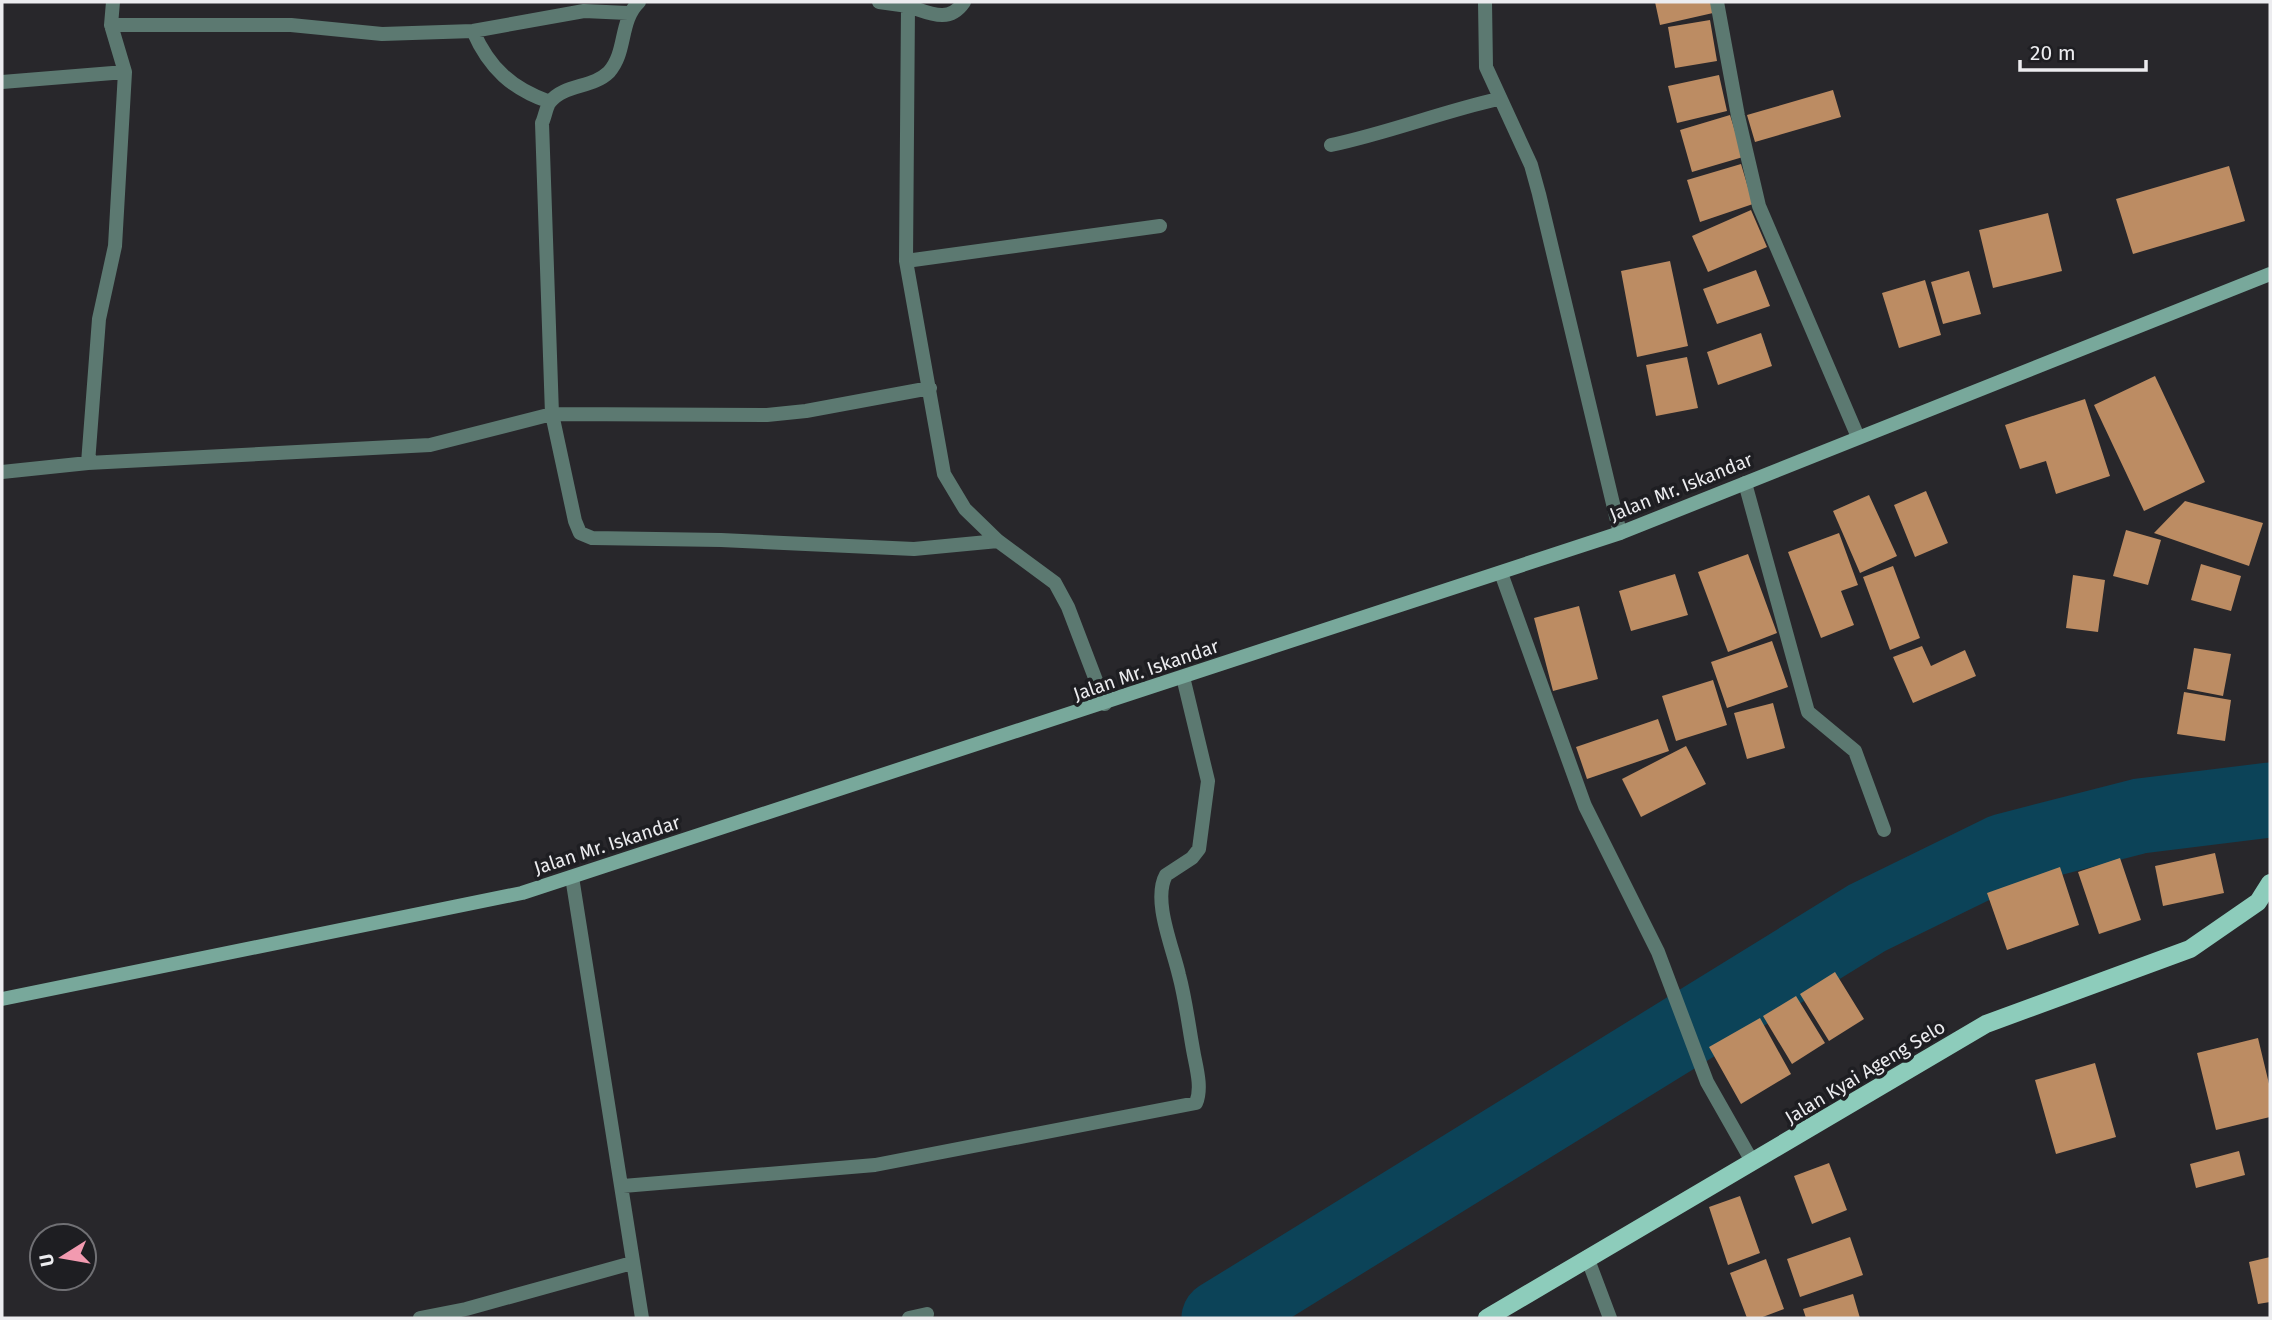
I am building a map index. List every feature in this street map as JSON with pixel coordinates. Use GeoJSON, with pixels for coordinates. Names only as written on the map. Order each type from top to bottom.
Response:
{"type":"FeatureCollection","features":[{"type":"Feature","properties":{"kind":"main road","name":"Jalan Mr. Iskandar"},"geometry":{"type":"LineString","coordinates":[[2,999],[523,893],[1620,533],[2270,274]]}},
{"type":"Feature","properties":{"kind":"main road","name":"Jalan Kyai Ageng Selo"},"geometry":{"type":"LineString","coordinates":[[1487,1318],[1986,1024],[2190,949],[2258,902],[2270,883]]}},
{"type":"Feature","properties":{"kind":"street"},"geometry":{"type":"LineString","coordinates":[[88,463],[99,319],[115,246],[125,72],[111,25],[113,2]]}},
{"type":"Feature","properties":{"kind":"street"},"geometry":{"type":"LineString","coordinates":[[639,2],[628,13],[619,53],[610,70],[598,80],[565,92],[550,102],[542,123],[552,414],[575,522],[585,537],[914,549],[998,541]]}},
{"type":"Feature","properties":{"kind":"street"},"geometry":{"type":"LineString","coordinates":[[879,2],[908,6],[944,17],[957,12],[964,2]]}},
{"type":"Feature","properties":{"kind":"street"},"geometry":{"type":"LineString","coordinates":[[1485,2],[1486,67],[1498,99],[1531,165],[1620,533]]}},
{"type":"Feature","properties":{"kind":"street"},"geometry":{"type":"LineString","coordinates":[[1717,2],[1738,116],[1759,206],[1858,438]]}},
{"type":"Feature","properties":{"kind":"street"},"geometry":{"type":"LineString","coordinates":[[908,6],[906,261],[944,474],[965,509],[998,541],[1055,583],[1068,607],[1105,704]]}},
{"type":"Feature","properties":{"kind":"street"},"geometry":{"type":"LineString","coordinates":[[111,25],[291,25],[382,34],[473,31],[584,11],[628,13]]}},
{"type":"Feature","properties":{"kind":"street"},"geometry":{"type":"LineString","coordinates":[[473,31],[494,70],[526,94],[550,102]]}},
{"type":"Feature","properties":{"kind":"street"},"geometry":{"type":"LineString","coordinates":[[2,82],[125,72]]}},
{"type":"Feature","properties":{"kind":"street"},"geometry":{"type":"LineString","coordinates":[[1331,145],[1375,136],[1453,109],[1498,99]]}},
{"type":"Feature","properties":{"kind":"street"},"geometry":{"type":"LineString","coordinates":[[906,261],[1160,226]]}},
{"type":"Feature","properties":{"kind":"street"},"geometry":{"type":"LineString","coordinates":[[2,472],[88,463],[430,445],[552,414],[767,415],[806,411],[930,388]]}},
{"type":"Feature","properties":{"kind":"street"},"geometry":{"type":"LineString","coordinates":[[1745,483],[1808,712],[1855,751],[1884,830]]}},
{"type":"Feature","properties":{"kind":"street"},"geometry":{"type":"LineString","coordinates":[[1501,573],[1585,806],[1658,952],[1707,1082],[1753,1163]]}},
{"type":"Feature","properties":{"kind":"street"},"geometry":{"type":"LineString","coordinates":[[623,1186],[875,1166],[1196,1103],[1199,1095],[1197,1073],[1180,975],[1164,921],[1162,890],[1166,875],[1192,858],[1199,849],[1208,781],[1183,677]]}},
{"type":"Feature","properties":{"kind":"street"},"geometry":{"type":"LineString","coordinates":[[572,877],[642,1318]]}},
{"type":"Feature","properties":{"kind":"street"},"geometry":{"type":"LineString","coordinates":[[1587,1257],[1610,1318]]}},
{"type":"Feature","properties":{"kind":"street"},"geometry":{"type":"LineString","coordinates":[[420,1318],[466,1309],[632,1263]]}},
{"type":"Feature","properties":{"kind":"street"},"geometry":{"type":"LineString","coordinates":[[909,1318],[927,1314]]}},
{"type":"Feature","properties":{"kind":"building"},"geometry":{"type":"Polygon","coordinates":[[[1655,2],[1711,2],[1713,13],[1660,25],[1655,2]]]}},
{"type":"Feature","properties":{"kind":"building"},"geometry":{"type":"Polygon","coordinates":[[[1710,20],[1717,61],[1675,68],[1668,27],[1710,20]]]}},
{"type":"Feature","properties":{"kind":"building"},"geometry":{"type":"Polygon","coordinates":[[[1719,75],[1727,111],[1677,123],[1668,86],[1719,75]]]}},
{"type":"Feature","properties":{"kind":"building"},"geometry":{"type":"Polygon","coordinates":[[[1833,90],[1841,117],[1755,142],[1747,115],[1833,90]]]}},
{"type":"Feature","properties":{"kind":"building"},"geometry":{"type":"Polygon","coordinates":[[[1730,115],[1743,157],[1692,172],[1680,130],[1730,115]]]}},
{"type":"Feature","properties":{"kind":"building"},"geometry":{"type":"Polygon","coordinates":[[[1741,164],[1753,204],[1700,222],[1687,180],[1741,164]]]}},
{"type":"Feature","properties":{"kind":"building"},"geometry":{"type":"Polygon","coordinates":[[[2229,166],[2245,221],[2133,254],[2116,199],[2229,166]]]}},
{"type":"Feature","properties":{"kind":"building"},"geometry":{"type":"Polygon","coordinates":[[[1751,210],[1767,247],[1708,272],[1692,236],[1751,210]]]}},
{"type":"Feature","properties":{"kind":"building"},"geometry":{"type":"Polygon","coordinates":[[[2048,213],[2062,271],[1993,288],[1979,230],[2048,213]]]}},
{"type":"Feature","properties":{"kind":"building"},"geometry":{"type":"Polygon","coordinates":[[[1670,261],[1688,346],[1637,357],[1621,271],[1670,261]]]}},
{"type":"Feature","properties":{"kind":"building"},"geometry":{"type":"Polygon","coordinates":[[[1756,270],[1770,306],[1717,324],[1703,289],[1756,270]]]}},
{"type":"Feature","properties":{"kind":"building"},"geometry":{"type":"Polygon","coordinates":[[[1969,271],[1981,314],[1943,324],[1931,282],[1969,271]]]}},
{"type":"Feature","properties":{"kind":"building"},"geometry":{"type":"Polygon","coordinates":[[[1925,280],[1941,335],[1899,348],[1882,293],[1925,280]]]}},
{"type":"Feature","properties":{"kind":"building"},"geometry":{"type":"Polygon","coordinates":[[[1761,333],[1772,366],[1718,385],[1707,352],[1761,333]]]}},
{"type":"Feature","properties":{"kind":"building"},"geometry":{"type":"Polygon","coordinates":[[[1687,357],[1698,408],[1656,416],[1646,365],[1687,357]]]}},
{"type":"Feature","properties":{"kind":"building"},"geometry":{"type":"Polygon","coordinates":[[[2155,376],[2205,482],[2144,511],[2094,405],[2155,376]]]}},
{"type":"Feature","properties":{"kind":"building"},"geometry":{"type":"Polygon","coordinates":[[[2085,399],[2110,476],[2056,494],[2046,461],[2020,469],[2005,425],[2085,399]]]}},
{"type":"Feature","properties":{"kind":"building"},"geometry":{"type":"Polygon","coordinates":[[[1926,491],[1948,543],[1915,557],[1894,505],[1926,491]]]}},
{"type":"Feature","properties":{"kind":"building"},"geometry":{"type":"Polygon","coordinates":[[[1869,495],[1897,556],[1860,573],[1833,511],[1869,495]]]}},
{"type":"Feature","properties":{"kind":"building"},"geometry":{"type":"Polygon","coordinates":[[[2185,501],[2263,523],[2249,566],[2154,533],[2185,501]]]}},
{"type":"Feature","properties":{"kind":"building"},"geometry":{"type":"Polygon","coordinates":[[[2126,530],[2161,540],[2148,585],[2113,576],[2126,530]]]}},
{"type":"Feature","properties":{"kind":"building"},"geometry":{"type":"Polygon","coordinates":[[[1839,533],[1858,585],[1841,591],[1854,625],[1821,638],[1788,552],[1839,533]]]}},
{"type":"Feature","properties":{"kind":"building"},"geometry":{"type":"Polygon","coordinates":[[[1748,554],[1777,633],[1728,652],[1698,572],[1748,554]]]}},
{"type":"Feature","properties":{"kind":"building"},"geometry":{"type":"Polygon","coordinates":[[[2201,564],[2241,576],[2231,611],[2191,600],[2201,564]]]}},
{"type":"Feature","properties":{"kind":"building"},"geometry":{"type":"Polygon","coordinates":[[[1893,566],[1920,638],[1890,650],[1863,577],[1893,566]]]}},
{"type":"Feature","properties":{"kind":"building"},"geometry":{"type":"Polygon","coordinates":[[[1675,574],[1688,615],[1631,631],[1619,591],[1675,574]]]}},
{"type":"Feature","properties":{"kind":"building"},"geometry":{"type":"Polygon","coordinates":[[[2073,575],[2105,580],[2098,632],[2066,628],[2073,575]]]}},
{"type":"Feature","properties":{"kind":"building"},"geometry":{"type":"Polygon","coordinates":[[[1579,606],[1598,679],[1553,691],[1534,618],[1579,606]]]}},
{"type":"Feature","properties":{"kind":"building"},"geometry":{"type":"Polygon","coordinates":[[[1772,641],[1788,687],[1727,708],[1711,662],[1772,641]]]}},
{"type":"Feature","properties":{"kind":"building"},"geometry":{"type":"Polygon","coordinates":[[[1922,646],[1931,666],[1965,650],[1976,676],[1913,703],[1893,657],[1922,646]]]}},
{"type":"Feature","properties":{"kind":"building"},"geometry":{"type":"Polygon","coordinates":[[[2194,648],[2231,654],[2223,696],[2187,689],[2194,648]]]}},
{"type":"Feature","properties":{"kind":"building"},"geometry":{"type":"Polygon","coordinates":[[[1713,680],[1727,725],[1676,741],[1662,696],[1713,680]]]}},
{"type":"Feature","properties":{"kind":"building"},"geometry":{"type":"Polygon","coordinates":[[[2184,692],[2231,700],[2225,741],[2177,734],[2184,692]]]}},
{"type":"Feature","properties":{"kind":"building"},"geometry":{"type":"Polygon","coordinates":[[[1773,703],[1785,748],[1747,759],[1734,713],[1773,703]]]}},
{"type":"Feature","properties":{"kind":"building"},"geometry":{"type":"Polygon","coordinates":[[[1658,719],[1669,751],[1587,779],[1576,747],[1658,719]]]}},
{"type":"Feature","properties":{"kind":"building"},"geometry":{"type":"Polygon","coordinates":[[[1686,746],[1706,784],[1641,817],[1622,779],[1686,746]]]}},
{"type":"Feature","properties":{"kind":"building"},"geometry":{"type":"Polygon","coordinates":[[[2215,853],[2224,893],[2163,906],[2155,866],[2215,853]]]}},
{"type":"Feature","properties":{"kind":"building"},"geometry":{"type":"Polygon","coordinates":[[[2120,858],[2141,920],[2099,934],[2078,872],[2120,858]]]}},
{"type":"Feature","properties":{"kind":"building"},"geometry":{"type":"Polygon","coordinates":[[[2060,867],[2079,925],[2007,950],[1987,893],[2060,867]]]}},
{"type":"Feature","properties":{"kind":"building"},"geometry":{"type":"Polygon","coordinates":[[[1835,972],[1864,1019],[1829,1041],[1800,994],[1835,972]]]}},
{"type":"Feature","properties":{"kind":"building"},"geometry":{"type":"Polygon","coordinates":[[[1796,996],[1825,1043],[1792,1064],[1763,1016],[1796,996]]]}},
{"type":"Feature","properties":{"kind":"building"},"geometry":{"type":"Polygon","coordinates":[[[1760,1018],[1791,1074],[1741,1104],[1709,1047],[1760,1018]]]}},
{"type":"Feature","properties":{"kind":"building"},"geometry":{"type":"Polygon","coordinates":[[[2258,1038],[2270,1088],[2270,1117],[2216,1130],[2197,1053],[2258,1038]]]}},
{"type":"Feature","properties":{"kind":"building"},"geometry":{"type":"Polygon","coordinates":[[[2095,1063],[2116,1137],[2056,1154],[2035,1080],[2095,1063]]]}},
{"type":"Feature","properties":{"kind":"building"},"geometry":{"type":"Polygon","coordinates":[[[2239,1151],[2245,1175],[2196,1188],[2190,1164],[2239,1151]]]}},
{"type":"Feature","properties":{"kind":"building"},"geometry":{"type":"Polygon","coordinates":[[[1829,1163],[1847,1210],[1812,1224],[1794,1176],[1829,1163]]]}},
{"type":"Feature","properties":{"kind":"building"},"geometry":{"type":"Polygon","coordinates":[[[1740,1196],[1760,1253],[1728,1265],[1709,1207],[1740,1196]]]}},
{"type":"Feature","properties":{"kind":"building"},"geometry":{"type":"Polygon","coordinates":[[[1850,1237],[1863,1275],[1800,1297],[1787,1259],[1850,1237]]]}},
{"type":"Feature","properties":{"kind":"building"},"geometry":{"type":"Polygon","coordinates":[[[2270,1257],[2270,1302],[2258,1304],[2249,1262],[2270,1257]]]}},
{"type":"Feature","properties":{"kind":"building"},"geometry":{"type":"Polygon","coordinates":[[[1766,1259],[1784,1309],[1760,1318],[1747,1318],[1730,1273],[1766,1259]]]}},
{"type":"Feature","properties":{"kind":"building"},"geometry":{"type":"Polygon","coordinates":[[[1853,1294],[1860,1318],[1806,1318],[1803,1309],[1853,1294]]]}},
{"type":"Feature","properties":{"kind":"waterway"},"geometry":{"type":"LineString","coordinates":[[1219,1318],[1867,918],[2004,851],[2140,816],[2270,800]]}}]}
